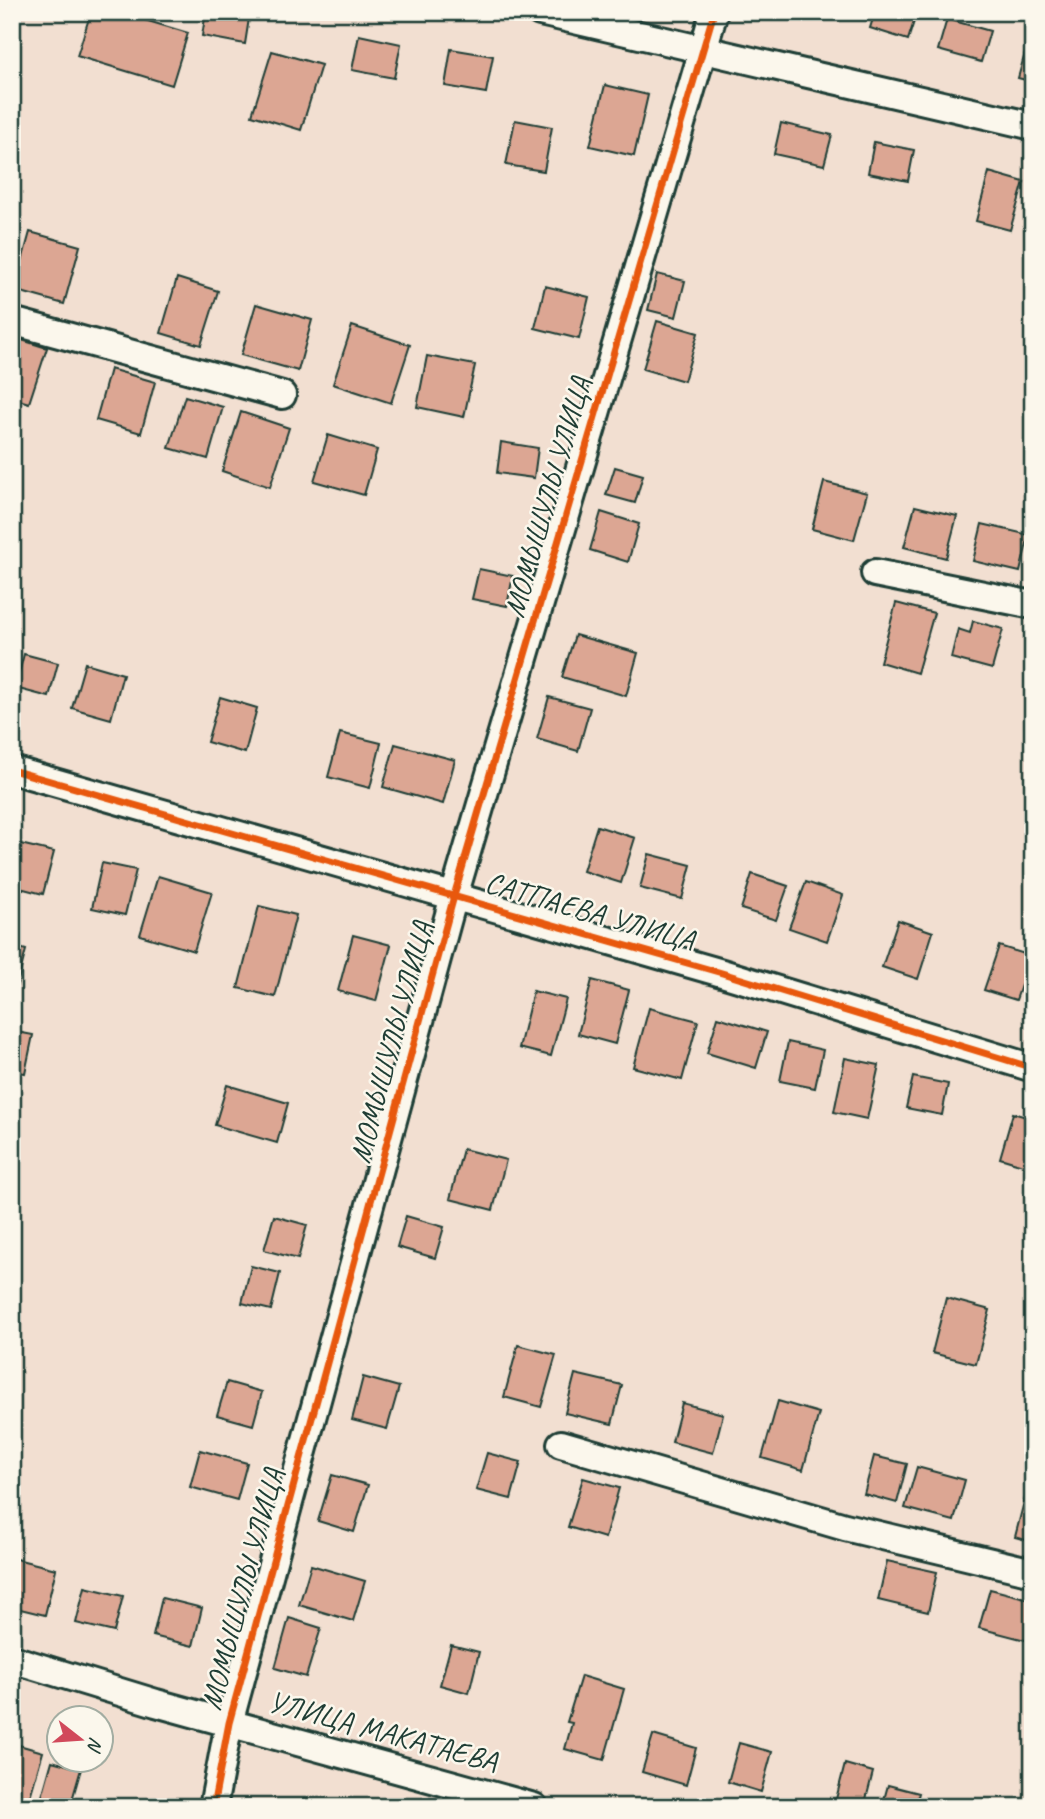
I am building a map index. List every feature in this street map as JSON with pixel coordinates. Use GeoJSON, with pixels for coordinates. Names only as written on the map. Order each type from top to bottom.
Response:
{"type":"FeatureCollection","features":[{"type":"Feature","properties":{"kind":"street"},"geometry":{"type":"LineString","coordinates":[[540,12],[1033,127]]}},
{"type":"Feature","properties":{"kind":"street","name":"МОМЫШУЛЫ УЛИЦА"},"geometry":{"type":"LineString","coordinates":[[213,1807],[229,1723],[454,896],[714,12]]}},
{"type":"Feature","properties":{"kind":"street"},"geometry":{"type":"LineString","coordinates":[[12,321],[282,395]]}},
{"type":"Feature","properties":{"kind":"street"},"geometry":{"type":"LineString","coordinates":[[875,573],[1033,605]]}},
{"type":"Feature","properties":{"kind":"street","name":"САТПАЕВА УЛИЦА"},"geometry":{"type":"LineString","coordinates":[[12,770],[722,973],[1033,1068]]}},
{"type":"Feature","properties":{"kind":"street"},"geometry":{"type":"LineString","coordinates":[[562,1444],[845,1527],[1033,1572]]}},
{"type":"Feature","properties":{"kind":"street","name":"УЛИЦА МАКАТАЕВА"},"geometry":{"type":"LineString","coordinates":[[12,1659],[229,1723],[534,1807]]}},
{"type":"Feature","properties":{"kind":"building"},"geometry":{"type":"Polygon","coordinates":[[[91,12],[118,12],[188,33],[172,85],[77,56],[91,12]]]}},
{"type":"Feature","properties":{"kind":"building"},"geometry":{"type":"Polygon","coordinates":[[[206,12],[250,12],[245,44],[202,36],[206,12]]]}},
{"type":"Feature","properties":{"kind":"building"},"geometry":{"type":"Polygon","coordinates":[[[875,12],[917,12],[908,40],[870,28],[875,12]]]}},
{"type":"Feature","properties":{"kind":"building"},"geometry":{"type":"Polygon","coordinates":[[[947,19],[990,31],[981,62],[938,50],[947,19]]]}},
{"type":"Feature","properties":{"kind":"building"},"geometry":{"type":"Polygon","coordinates":[[[359,35],[401,44],[394,78],[352,70],[359,35]]]}},
{"type":"Feature","properties":{"kind":"building"},"geometry":{"type":"Polygon","coordinates":[[[1029,39],[1033,40],[1033,82],[1018,78],[1029,39]]]}},
{"type":"Feature","properties":{"kind":"building"},"geometry":{"type":"Polygon","coordinates":[[[451,49],[493,56],[486,93],[445,86],[451,49]]]}},
{"type":"Feature","properties":{"kind":"building"},"geometry":{"type":"Polygon","coordinates":[[[272,51],[321,65],[301,130],[252,115],[272,51]]]}},
{"type":"Feature","properties":{"kind":"building"},"geometry":{"type":"Polygon","coordinates":[[[605,85],[648,95],[634,156],[590,146],[605,85]]]}},
{"type":"Feature","properties":{"kind":"building"},"geometry":{"type":"Polygon","coordinates":[[[515,120],[552,127],[544,171],[506,165],[515,120]]]}},
{"type":"Feature","properties":{"kind":"building"},"geometry":{"type":"Polygon","coordinates":[[[781,123],[832,135],[824,165],[774,154],[781,123]]]}},
{"type":"Feature","properties":{"kind":"building"},"geometry":{"type":"Polygon","coordinates":[[[874,142],[914,150],[908,181],[868,173],[874,142]]]}},
{"type":"Feature","properties":{"kind":"building"},"geometry":{"type":"Polygon","coordinates":[[[989,172],[1024,182],[1010,230],[976,221],[989,172]]]}},
{"type":"Feature","properties":{"kind":"building"},"geometry":{"type":"Polygon","coordinates":[[[30,232],[80,246],[64,304],[14,290],[30,232]]]}},
{"type":"Feature","properties":{"kind":"building"},"geometry":{"type":"Polygon","coordinates":[[[657,274],[685,281],[676,317],[648,310],[657,274]]]}},
{"type":"Feature","properties":{"kind":"building"},"geometry":{"type":"Polygon","coordinates":[[[177,278],[218,291],[201,345],[161,333],[177,278]]]}},
{"type":"Feature","properties":{"kind":"building"},"geometry":{"type":"Polygon","coordinates":[[[545,286],[589,297],[579,339],[535,328],[545,286]]]}},
{"type":"Feature","properties":{"kind":"building"},"geometry":{"type":"Polygon","coordinates":[[[256,304],[312,320],[298,371],[241,355],[256,304]]]}},
{"type":"Feature","properties":{"kind":"building"},"geometry":{"type":"Polygon","coordinates":[[[657,321],[698,333],[684,381],[643,369],[657,321]]]}},
{"type":"Feature","properties":{"kind":"building"},"geometry":{"type":"Polygon","coordinates":[[[352,326],[410,345],[391,403],[333,384],[352,326]]]}},
{"type":"Feature","properties":{"kind":"building"},"geometry":{"type":"Polygon","coordinates":[[[12,337],[47,348],[29,403],[12,398],[12,337]]]}},
{"type":"Feature","properties":{"kind":"building"},"geometry":{"type":"Polygon","coordinates":[[[427,356],[475,365],[464,417],[417,407],[427,356]]]}},
{"type":"Feature","properties":{"kind":"building"},"geometry":{"type":"Polygon","coordinates":[[[110,369],[155,382],[141,433],[96,420],[110,369]]]}},
{"type":"Feature","properties":{"kind":"building"},"geometry":{"type":"Polygon","coordinates":[[[185,396],[223,407],[208,459],[169,448],[185,396]]]}},
{"type":"Feature","properties":{"kind":"building"},"geometry":{"type":"Polygon","coordinates":[[[241,412],[289,428],[270,487],[222,471],[241,412]]]}},
{"type":"Feature","properties":{"kind":"building"},"geometry":{"type":"Polygon","coordinates":[[[328,435],[377,450],[364,495],[314,481],[328,435]]]}},
{"type":"Feature","properties":{"kind":"building"},"geometry":{"type":"Polygon","coordinates":[[[501,442],[538,448],[534,478],[497,473],[501,442]]]}},
{"type":"Feature","properties":{"kind":"building"},"geometry":{"type":"Polygon","coordinates":[[[615,467],[643,475],[635,503],[606,495],[615,467]]]}},
{"type":"Feature","properties":{"kind":"building"},"geometry":{"type":"Polygon","coordinates":[[[824,482],[867,493],[854,540],[812,529],[824,482]]]}},
{"type":"Feature","properties":{"kind":"building"},"geometry":{"type":"Polygon","coordinates":[[[915,506],[957,516],[946,558],[904,547],[915,506]]]}},
{"type":"Feature","properties":{"kind":"building"},"geometry":{"type":"Polygon","coordinates":[[[601,512],[639,524],[628,562],[590,550],[601,512]]]}},
{"type":"Feature","properties":{"kind":"building"},"geometry":{"type":"Polygon","coordinates":[[[982,524],[1029,535],[1020,572],[973,561],[982,524]]]}},
{"type":"Feature","properties":{"kind":"building"},"geometry":{"type":"Polygon","coordinates":[[[479,569],[513,576],[507,606],[472,599],[479,569]]]}},
{"type":"Feature","properties":{"kind":"building"},"geometry":{"type":"Polygon","coordinates":[[[896,603],[934,613],[917,673],[880,662],[896,603]]]}},
{"type":"Feature","properties":{"kind":"building"},"geometry":{"type":"Polygon","coordinates":[[[973,621],[1003,629],[992,669],[951,658],[958,629],[970,633],[973,621]]]}},
{"type":"Feature","properties":{"kind":"building"},"geometry":{"type":"Polygon","coordinates":[[[575,635],[638,653],[626,696],[562,677],[575,635]]]}},
{"type":"Feature","properties":{"kind":"building"},"geometry":{"type":"Polygon","coordinates":[[[24,654],[58,663],[49,697],[15,688],[24,654]]]}},
{"type":"Feature","properties":{"kind":"building"},"geometry":{"type":"Polygon","coordinates":[[[85,663],[123,674],[111,719],[72,708],[85,663]]]}},
{"type":"Feature","properties":{"kind":"building"},"geometry":{"type":"Polygon","coordinates":[[[220,697],[257,708],[245,753],[207,742],[220,697]]]}},
{"type":"Feature","properties":{"kind":"building"},"geometry":{"type":"Polygon","coordinates":[[[549,697],[590,708],[578,751],[537,739],[549,697]]]}},
{"type":"Feature","properties":{"kind":"building"},"geometry":{"type":"Polygon","coordinates":[[[340,733],[381,743],[370,788],[328,777],[340,733]]]}},
{"type":"Feature","properties":{"kind":"building"},"geometry":{"type":"Polygon","coordinates":[[[395,744],[455,760],[443,804],[383,787],[395,744]]]}},
{"type":"Feature","properties":{"kind":"building"},"geometry":{"type":"Polygon","coordinates":[[[597,826],[635,838],[621,883],[583,871],[597,826]]]}},
{"type":"Feature","properties":{"kind":"building"},"geometry":{"type":"Polygon","coordinates":[[[12,842],[54,852],[43,894],[12,886],[12,842]]]}},
{"type":"Feature","properties":{"kind":"building"},"geometry":{"type":"Polygon","coordinates":[[[649,854],[691,865],[682,899],[640,888],[649,854]]]}},
{"type":"Feature","properties":{"kind":"building"},"geometry":{"type":"Polygon","coordinates":[[[102,863],[136,870],[125,915],[92,908],[102,863]]]}},
{"type":"Feature","properties":{"kind":"building"},"geometry":{"type":"Polygon","coordinates":[[[752,874],[788,886],[776,920],[741,909],[752,874]]]}},
{"type":"Feature","properties":{"kind":"building"},"geometry":{"type":"Polygon","coordinates":[[[158,876],[212,892],[194,951],[140,935],[158,876]]]}},
{"type":"Feature","properties":{"kind":"building"},"geometry":{"type":"Polygon","coordinates":[[[806,882],[843,895],[827,941],[789,928],[806,882]]]}},
{"type":"Feature","properties":{"kind":"building"},"geometry":{"type":"Polygon","coordinates":[[[259,906],[296,915],[275,997],[238,988],[259,906]]]}},
{"type":"Feature","properties":{"kind":"building"},"geometry":{"type":"Polygon","coordinates":[[[898,920],[933,932],[918,979],[882,967],[898,920]]]}},
{"type":"Feature","properties":{"kind":"building"},"geometry":{"type":"Polygon","coordinates":[[[353,935],[391,945],[376,1001],[338,991],[353,935]]]}},
{"type":"Feature","properties":{"kind":"building"},"geometry":{"type":"Polygon","coordinates":[[[12,946],[26,950],[12,1004],[12,946]]]}},
{"type":"Feature","properties":{"kind":"building"},"geometry":{"type":"Polygon","coordinates":[[[999,946],[1031,956],[1016,1000],[984,990],[999,946]]]}},
{"type":"Feature","properties":{"kind":"building"},"geometry":{"type":"Polygon","coordinates":[[[592,980],[629,990],[615,1044],[578,1034],[592,980]]]}},
{"type":"Feature","properties":{"kind":"building"},"geometry":{"type":"Polygon","coordinates":[[[533,991],[566,999],[551,1056],[519,1048],[533,991]]]}},
{"type":"Feature","properties":{"kind":"building"},"geometry":{"type":"Polygon","coordinates":[[[649,1008],[698,1021],[682,1080],[633,1067],[649,1008]]]}},
{"type":"Feature","properties":{"kind":"building"},"geometry":{"type":"Polygon","coordinates":[[[718,1017],[767,1032],[756,1068],[707,1053],[718,1017]]]}},
{"type":"Feature","properties":{"kind":"building"},"geometry":{"type":"Polygon","coordinates":[[[12,1031],[33,1035],[25,1073],[12,1071],[12,1031]]]}},
{"type":"Feature","properties":{"kind":"building"},"geometry":{"type":"Polygon","coordinates":[[[788,1042],[823,1050],[815,1088],[780,1081],[788,1042]]]}},
{"type":"Feature","properties":{"kind":"building"},"geometry":{"type":"Polygon","coordinates":[[[845,1058],[879,1065],[867,1119],[834,1112],[845,1058]]]}},
{"type":"Feature","properties":{"kind":"building"},"geometry":{"type":"Polygon","coordinates":[[[913,1077],[948,1084],[942,1115],[906,1108],[913,1077]]]}},
{"type":"Feature","properties":{"kind":"building"},"geometry":{"type":"Polygon","coordinates":[[[227,1085],[288,1103],[277,1143],[215,1125],[227,1085]]]}},
{"type":"Feature","properties":{"kind":"building"},"geometry":{"type":"Polygon","coordinates":[[[1013,1113],[1033,1119],[1033,1168],[1000,1158],[1013,1113]]]}},
{"type":"Feature","properties":{"kind":"building"},"geometry":{"type":"Polygon","coordinates":[[[463,1149],[506,1160],[493,1210],[450,1199],[463,1149]]]}},
{"type":"Feature","properties":{"kind":"building"},"geometry":{"type":"Polygon","coordinates":[[[274,1216],[307,1225],[298,1259],[264,1250],[274,1216]]]}},
{"type":"Feature","properties":{"kind":"building"},"geometry":{"type":"Polygon","coordinates":[[[406,1216],[444,1227],[435,1258],[397,1247],[406,1216]]]}},
{"type":"Feature","properties":{"kind":"building"},"geometry":{"type":"Polygon","coordinates":[[[251,1266],[280,1273],[271,1310],[242,1303],[251,1266]]]}},
{"type":"Feature","properties":{"kind":"building"},"geometry":{"type":"Polygon","coordinates":[[[946,1298],[990,1310],[976,1364],[932,1353],[946,1298]]]}},
{"type":"Feature","properties":{"kind":"building"},"geometry":{"type":"Polygon","coordinates":[[[518,1345],[556,1355],[541,1407],[504,1397],[518,1345]]]}},
{"type":"Feature","properties":{"kind":"building"},"geometry":{"type":"Polygon","coordinates":[[[575,1374],[622,1385],[612,1424],[565,1413],[575,1374]]]}},
{"type":"Feature","properties":{"kind":"building"},"geometry":{"type":"Polygon","coordinates":[[[363,1377],[399,1387],[387,1429],[352,1420],[363,1377]]]}},
{"type":"Feature","properties":{"kind":"building"},"geometry":{"type":"Polygon","coordinates":[[[227,1382],[262,1392],[253,1425],[217,1415],[227,1382]]]}},
{"type":"Feature","properties":{"kind":"building"},"geometry":{"type":"Polygon","coordinates":[[[778,1401],[819,1413],[803,1470],[762,1458],[778,1401]]]}},
{"type":"Feature","properties":{"kind":"building"},"geometry":{"type":"Polygon","coordinates":[[[682,1403],[723,1414],[713,1453],[672,1442],[682,1403]]]}},
{"type":"Feature","properties":{"kind":"building"},"geometry":{"type":"Polygon","coordinates":[[[200,1450],[247,1463],[237,1500],[190,1487],[200,1450]]]}},
{"type":"Feature","properties":{"kind":"building"},"geometry":{"type":"Polygon","coordinates":[[[487,1453],[521,1462],[511,1499],[476,1490],[487,1453]]]}},
{"type":"Feature","properties":{"kind":"building"},"geometry":{"type":"Polygon","coordinates":[[[874,1456],[907,1464],[897,1503],[864,1494],[874,1456]]]}},
{"type":"Feature","properties":{"kind":"building"},"geometry":{"type":"Polygon","coordinates":[[[917,1467],[965,1480],[954,1521],[905,1508],[917,1467]]]}},
{"type":"Feature","properties":{"kind":"building"},"geometry":{"type":"Polygon","coordinates":[[[332,1475],[368,1485],[354,1532],[318,1521],[332,1475]]]}},
{"type":"Feature","properties":{"kind":"building"},"geometry":{"type":"Polygon","coordinates":[[[583,1478],[619,1488],[605,1538],[568,1527],[583,1478]]]}},
{"type":"Feature","properties":{"kind":"building"},"geometry":{"type":"Polygon","coordinates":[[[1027,1490],[1033,1492],[1033,1542],[1015,1537],[1027,1490]]]}},
{"type":"Feature","properties":{"kind":"building"},"geometry":{"type":"Polygon","coordinates":[[[12,1558],[56,1569],[45,1615],[12,1607],[12,1558]]]}},
{"type":"Feature","properties":{"kind":"building"},"geometry":{"type":"Polygon","coordinates":[[[887,1561],[937,1572],[928,1612],[878,1600],[887,1561]]]}},
{"type":"Feature","properties":{"kind":"building"},"geometry":{"type":"Polygon","coordinates":[[[311,1565],[365,1581],[353,1621],[299,1605],[311,1565]]]}},
{"type":"Feature","properties":{"kind":"building"},"geometry":{"type":"Polygon","coordinates":[[[85,1587],[123,1596],[114,1632],[76,1623],[85,1587]]]}},
{"type":"Feature","properties":{"kind":"building"},"geometry":{"type":"Polygon","coordinates":[[[990,1589],[1033,1600],[1033,1627],[1029,1641],[979,1628],[990,1589]]]}},
{"type":"Feature","properties":{"kind":"building"},"geometry":{"type":"Polygon","coordinates":[[[162,1598],[202,1608],[193,1646],[153,1636],[162,1598]]]}},
{"type":"Feature","properties":{"kind":"building"},"geometry":{"type":"Polygon","coordinates":[[[289,1618],[321,1628],[306,1677],[275,1668],[289,1618]]]}},
{"type":"Feature","properties":{"kind":"building"},"geometry":{"type":"Polygon","coordinates":[[[451,1645],[479,1652],[469,1693],[440,1685],[451,1645]]]}},
{"type":"Feature","properties":{"kind":"building"},"geometry":{"type":"Polygon","coordinates":[[[581,1676],[624,1689],[604,1760],[565,1749],[572,1723],[567,1722],[581,1676]]]}},
{"type":"Feature","properties":{"kind":"building"},"geometry":{"type":"Polygon","coordinates":[[[653,1735],[696,1748],[686,1785],[642,1772],[653,1735]]]}},
{"type":"Feature","properties":{"kind":"building"},"geometry":{"type":"Polygon","coordinates":[[[12,1743],[43,1752],[27,1807],[12,1807],[12,1743]]]}},
{"type":"Feature","properties":{"kind":"building"},"geometry":{"type":"Polygon","coordinates":[[[739,1743],[772,1752],[761,1792],[728,1782],[739,1743]]]}},
{"type":"Feature","properties":{"kind":"building"},"geometry":{"type":"Polygon","coordinates":[[[845,1764],[873,1772],[864,1807],[834,1807],[845,1764]]]}},
{"type":"Feature","properties":{"kind":"building"},"geometry":{"type":"Polygon","coordinates":[[[49,1773],[80,1773],[70,1807],[39,1807],[49,1773]]]}},
{"type":"Feature","properties":{"kind":"building"},"geometry":{"type":"Polygon","coordinates":[[[888,1785],[919,1793],[915,1807],[882,1807],[888,1785]]]}},
{"type":"Feature","properties":{"kind":"cycle path"},"geometry":{"type":"LineString","coordinates":[[213,1807],[229,1723],[454,896],[714,12]]}},
{"type":"Feature","properties":{"kind":"cycle path"},"geometry":{"type":"LineString","coordinates":[[12,770],[722,973],[1033,1068]]}}]}
